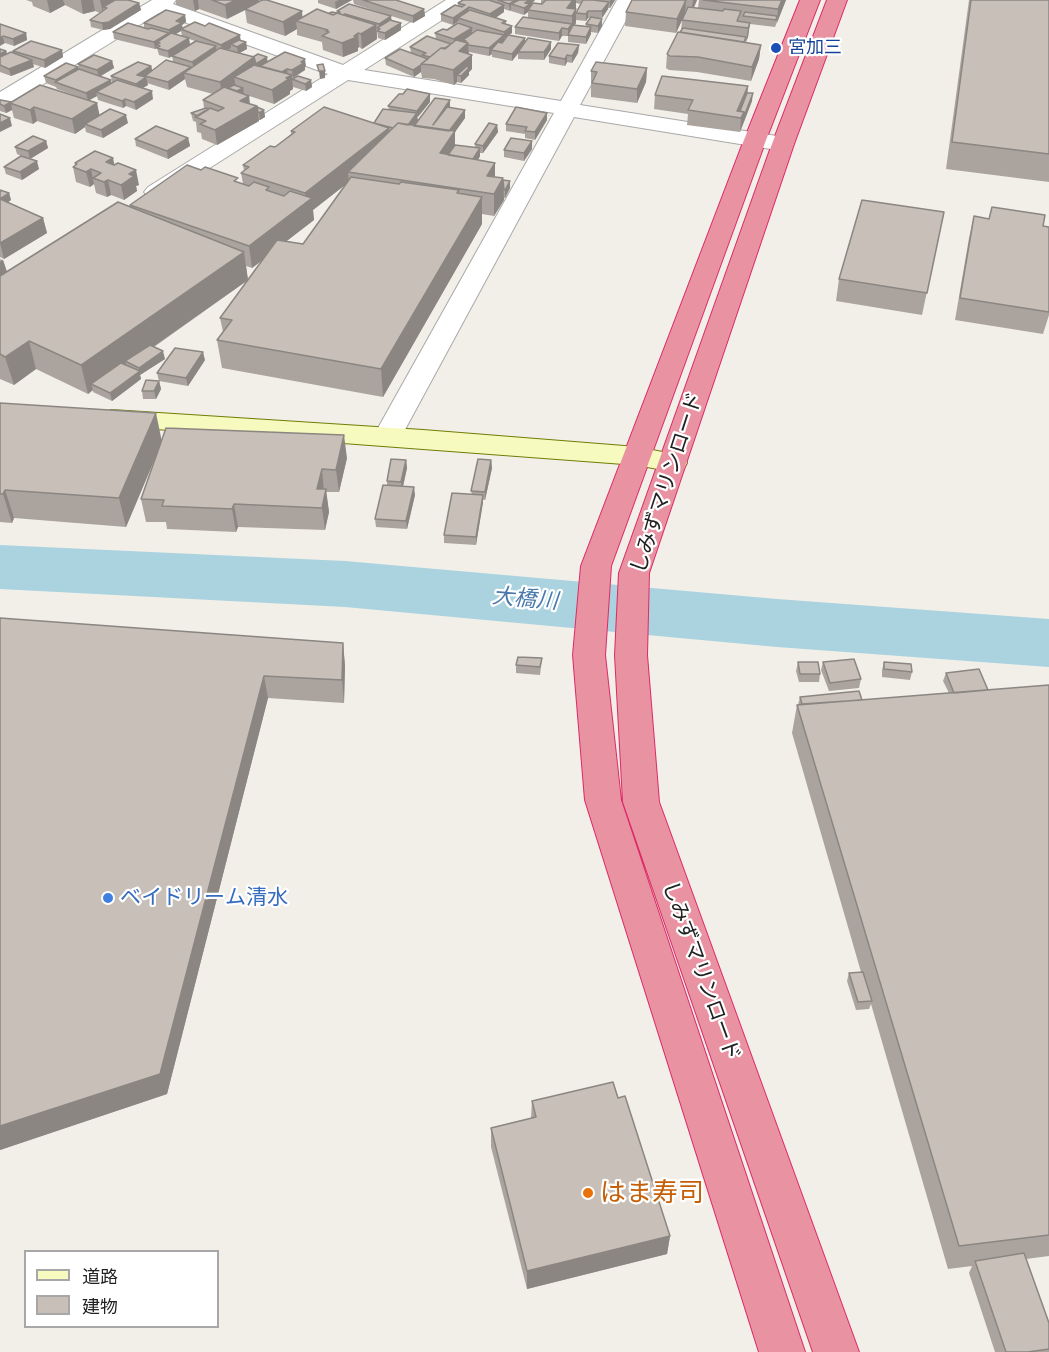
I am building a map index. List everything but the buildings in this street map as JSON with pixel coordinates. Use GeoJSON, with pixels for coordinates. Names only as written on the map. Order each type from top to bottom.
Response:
{"type":"FeatureCollection","features":[{"type":"Feature","properties":{"kind":"highway","name":"しみずマリンロード"},"geometry":{"type":"LineString","coordinates":[[782,1352],[603,800],[589,655],[596,566],[754,140],[810,0]]}},
{"type":"Feature","properties":{"kind":"highway","name":"しみずマリンロード"},"geometry":{"type":"LineString","coordinates":[[836,1352],[641,802],[631,655],[634,573],[783,144],[837,0]]}},
{"type":"Feature","properties":{"kind":"street"},"geometry":{"type":"LineString","coordinates":[[138,204],[346,73],[424,13],[460,0]]}},
{"type":"Feature","properties":{"kind":"street"},"geometry":{"type":"LineString","coordinates":[[387,436],[627,0]]}},
{"type":"Feature","properties":{"kind":"street"},"geometry":{"type":"LineString","coordinates":[[0,101],[162,3],[346,73],[783,144]]}},
{"type":"Feature","properties":{"kind":"street"},"geometry":{"type":"LineString","coordinates":[[0,79],[25,87]]}},
{"type":"Feature","properties":{"kind":"street"},"geometry":{"type":"LineString","coordinates":[[82,417],[387,436],[637,456],[673,462]]}},
{"type":"Feature","properties":{"kind":"waterway","name":"大橋川"},"geometry":{"type":"LineString","coordinates":[[0,567],[345,584],[777,623],[1049,643]]}},
{"type":"Feature","properties":{"kind":"place","name":"宮加三"},"geometry":{"type":"Point","coordinates":[776,48]}},
{"type":"Feature","properties":{"kind":"place","name":"ベイドリーム清水"},"geometry":{"type":"Point","coordinates":[108,898]}},
{"type":"Feature","properties":{"kind":"place","name":"はま寿司"},"geometry":{"type":"Point","coordinates":[588,1193]}}]}
